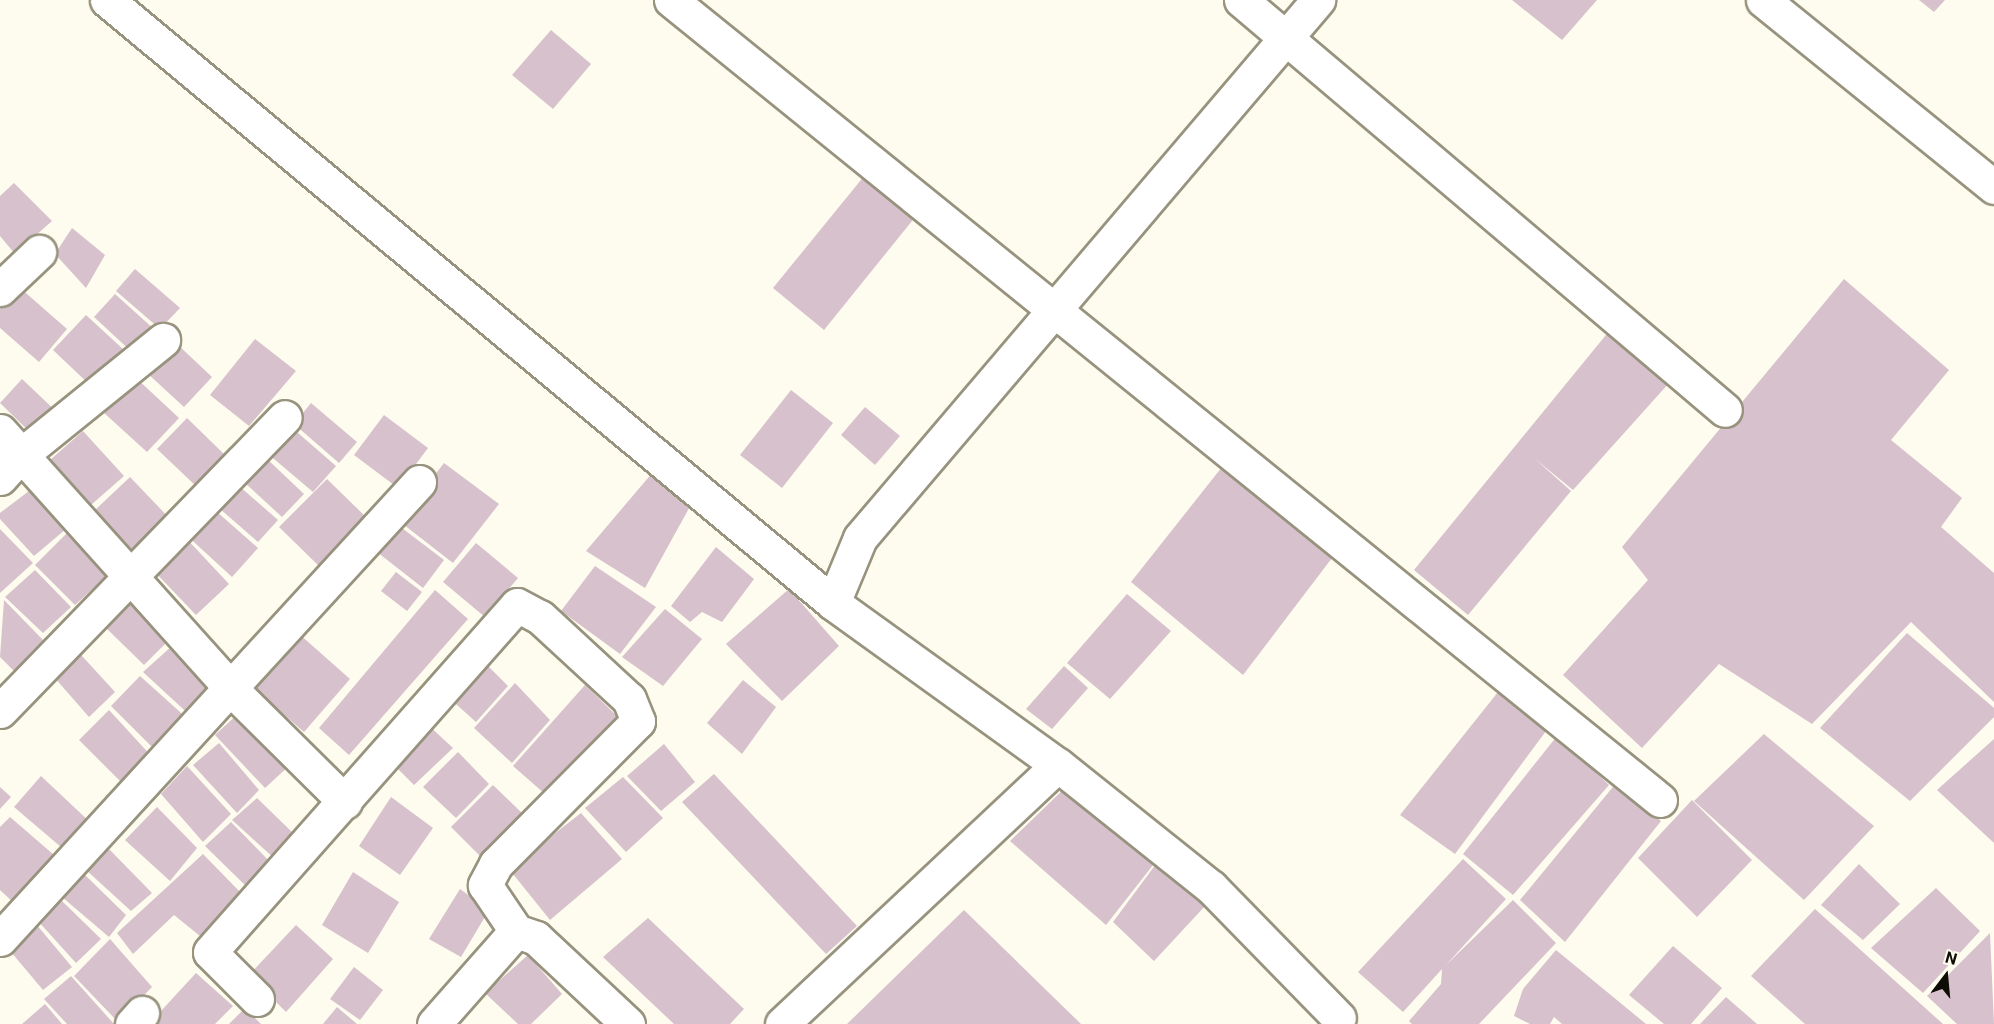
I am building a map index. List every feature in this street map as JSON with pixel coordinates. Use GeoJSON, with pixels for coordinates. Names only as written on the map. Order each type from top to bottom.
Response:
{"type":"FeatureCollection","features":[{"type":"Feature","properties":{"kind":"street"},"geometry":{"type":"LineString","coordinates":[[107,0],[833,603],[1058,765],[1211,887],[1339,1018]]}},
{"type":"Feature","properties":{"kind":"street"},"geometry":{"type":"LineString","coordinates":[[671,0],[1660,801]]}},
{"type":"Feature","properties":{"kind":"street"},"geometry":{"type":"LineString","coordinates":[[1241,0],[1287,36],[1725,410]]}},
{"type":"Feature","properties":{"kind":"street"},"geometry":{"type":"LineString","coordinates":[[833,603],[860,538],[1318,0]]}},
{"type":"Feature","properties":{"kind":"street"},"geometry":{"type":"LineString","coordinates":[[1763,0],[1994,187]]}},
{"type":"Feature","properties":{"kind":"street"},"geometry":{"type":"LineString","coordinates":[[0,289],[39,252]]}},
{"type":"Feature","properties":{"kind":"street"},"geometry":{"type":"LineString","coordinates":[[163,340],[7,455],[132,579],[232,690],[345,802]]}},
{"type":"Feature","properties":{"kind":"street"},"geometry":{"type":"LineString","coordinates":[[0,711],[132,579],[285,417]]}},
{"type":"Feature","properties":{"kind":"street"},"geometry":{"type":"LineString","coordinates":[[0,939],[232,690],[419,482]]}},
{"type":"Feature","properties":{"kind":"street"},"geometry":{"type":"LineString","coordinates":[[257,999],[210,952],[345,802],[506,613],[517,605],[540,617],[629,699],[638,720],[496,864],[485,885],[516,931],[536,938],[628,1024]]}},
{"type":"Feature","properties":{"kind":"street"},"geometry":{"type":"LineString","coordinates":[[782,1024],[1058,765]]}},
{"type":"Feature","properties":{"kind":"street"},"geometry":{"type":"LineString","coordinates":[[434,1024],[516,931]]}},
{"type":"Feature","properties":{"kind":"building"},"geometry":{"type":"Polygon","coordinates":[[[1512,0],[1597,0],[1562,40],[1512,0]]]}},
{"type":"Feature","properties":{"kind":"building"},"geometry":{"type":"Polygon","coordinates":[[[1919,0],[1945,0],[1934,12],[1919,0]]]}},
{"type":"Feature","properties":{"kind":"building"},"geometry":{"type":"Polygon","coordinates":[[[551,30],[591,64],[553,109],[512,75],[551,30]]]}},
{"type":"Feature","properties":{"kind":"building"},"geometry":{"type":"Polygon","coordinates":[[[869,170],[920,211],[824,330],[773,288],[869,170]]]}},
{"type":"Feature","properties":{"kind":"building"},"geometry":{"type":"Polygon","coordinates":[[[14,183],[52,221],[15,254],[0,236],[0,196],[14,183]]]}},
{"type":"Feature","properties":{"kind":"building"},"geometry":{"type":"Polygon","coordinates":[[[72,228],[105,255],[86,288],[55,254],[72,228]]]}},
{"type":"Feature","properties":{"kind":"building"},"geometry":{"type":"Polygon","coordinates":[[[135,269],[180,308],[160,329],[116,291],[135,269]]]}},
{"type":"Feature","properties":{"kind":"building"},"geometry":{"type":"Polygon","coordinates":[[[1844,279],[1949,370],[1891,440],[1962,498],[1941,527],[1994,573],[1994,702],[1911,622],[1812,724],[1719,664],[1642,748],[1563,675],[1648,580],[1622,547],[1844,279]]]}},
{"type":"Feature","properties":{"kind":"building"},"geometry":{"type":"Polygon","coordinates":[[[19,287],[67,329],[39,362],[0,328],[0,309],[19,287]]]}},
{"type":"Feature","properties":{"kind":"building"},"geometry":{"type":"Polygon","coordinates":[[[115,294],[155,330],[134,354],[94,317],[115,294]]]}},
{"type":"Feature","properties":{"kind":"building"},"geometry":{"type":"Polygon","coordinates":[[[86,315],[124,350],[91,386],[53,350],[86,315]]]}},
{"type":"Feature","properties":{"kind":"building"},"geometry":{"type":"Polygon","coordinates":[[[1610,330],[1669,383],[1573,490],[1534,458],[1571,491],[1468,615],[1414,570],[1610,330]]]}},
{"type":"Feature","properties":{"kind":"building"},"geometry":{"type":"Polygon","coordinates":[[[255,339],[296,371],[249,426],[210,395],[255,339]]]}},
{"type":"Feature","properties":{"kind":"building"},"geometry":{"type":"Polygon","coordinates":[[[176,343],[212,377],[184,407],[147,373],[176,343]]]}},
{"type":"Feature","properties":{"kind":"building"},"geometry":{"type":"Polygon","coordinates":[[[135,377],[179,418],[147,452],[103,412],[135,377]]]}},
{"type":"Feature","properties":{"kind":"building"},"geometry":{"type":"Polygon","coordinates":[[[22,379],[60,415],[37,439],[0,403],[22,379]]]}},
{"type":"Feature","properties":{"kind":"building"},"geometry":{"type":"Polygon","coordinates":[[[791,390],[833,423],[782,488],[740,455],[791,390]]]}},
{"type":"Feature","properties":{"kind":"building"},"geometry":{"type":"Polygon","coordinates":[[[311,403],[357,442],[339,463],[294,424],[311,403]]]}},
{"type":"Feature","properties":{"kind":"building"},"geometry":{"type":"Polygon","coordinates":[[[865,407],[900,436],[875,465],[841,435],[865,407]]]}},
{"type":"Feature","properties":{"kind":"building"},"geometry":{"type":"Polygon","coordinates":[[[384,415],[428,448],[398,488],[354,455],[384,415]]]}},
{"type":"Feature","properties":{"kind":"building"},"geometry":{"type":"Polygon","coordinates":[[[187,418],[228,458],[198,488],[157,449],[187,418]]]}},
{"type":"Feature","properties":{"kind":"building"},"geometry":{"type":"Polygon","coordinates":[[[290,426],[336,466],[313,492],[267,453],[290,426]]]}},
{"type":"Feature","properties":{"kind":"building"},"geometry":{"type":"Polygon","coordinates":[[[83,431],[124,476],[91,505],[50,460],[83,431]]]}},
{"type":"Feature","properties":{"kind":"building"},"geometry":{"type":"Polygon","coordinates":[[[265,457],[304,494],[282,517],[243,481],[265,457]]]}},
{"type":"Feature","properties":{"kind":"building"},"geometry":{"type":"Polygon","coordinates":[[[444,463],[499,504],[453,563],[399,521],[444,463]]]}},
{"type":"Feature","properties":{"kind":"building"},"geometry":{"type":"Polygon","coordinates":[[[1222,467],[1332,558],[1243,675],[1131,582],[1222,467]]]}},
{"type":"Feature","properties":{"kind":"building"},"geometry":{"type":"Polygon","coordinates":[[[653,472],[693,501],[645,588],[586,551],[653,472]]]}},
{"type":"Feature","properties":{"kind":"building"},"geometry":{"type":"Polygon","coordinates":[[[130,477],[173,522],[136,557],[94,511],[130,477]]]}},
{"type":"Feature","properties":{"kind":"building"},"geometry":{"type":"Polygon","coordinates":[[[327,479],[369,520],[321,568],[279,527],[327,479]]]}},
{"type":"Feature","properties":{"kind":"building"},"geometry":{"type":"Polygon","coordinates":[[[239,486],[278,520],[258,542],[219,508],[239,486]]]}},
{"type":"Feature","properties":{"kind":"building"},"geometry":{"type":"Polygon","coordinates":[[[33,488],[66,529],[34,556],[0,519],[0,513],[33,488]]]}},
{"type":"Feature","properties":{"kind":"building"},"geometry":{"type":"Polygon","coordinates":[[[208,504],[258,548],[232,577],[183,532],[208,504]]]}},
{"type":"Feature","properties":{"kind":"building"},"geometry":{"type":"Polygon","coordinates":[[[398,525],[444,560],[423,588],[377,552],[398,525]]]}},
{"type":"Feature","properties":{"kind":"building"},"geometry":{"type":"Polygon","coordinates":[[[0,529],[33,563],[0,593],[0,529]]]}},
{"type":"Feature","properties":{"kind":"building"},"geometry":{"type":"Polygon","coordinates":[[[71,529],[110,573],[75,605],[35,565],[71,529]]]}},
{"type":"Feature","properties":{"kind":"building"},"geometry":{"type":"Polygon","coordinates":[[[185,537],[229,584],[196,615],[152,569],[185,537]]]}},
{"type":"Feature","properties":{"kind":"building"},"geometry":{"type":"Polygon","coordinates":[[[476,543],[518,578],[485,617],[443,582],[476,543]]]}},
{"type":"Feature","properties":{"kind":"building"},"geometry":{"type":"Polygon","coordinates":[[[716,547],[754,579],[722,622],[702,612],[690,622],[671,606],[716,547]]]}},
{"type":"Feature","properties":{"kind":"building"},"geometry":{"type":"Polygon","coordinates":[[[595,566],[656,607],[620,654],[561,611],[595,566]]]}},
{"type":"Feature","properties":{"kind":"building"},"geometry":{"type":"Polygon","coordinates":[[[35,570],[71,607],[43,633],[5,597],[35,570]]]}},
{"type":"Feature","properties":{"kind":"building"},"geometry":{"type":"Polygon","coordinates":[[[396,572],[422,592],[407,611],[381,591],[396,572]]]}},
{"type":"Feature","properties":{"kind":"building"},"geometry":{"type":"Polygon","coordinates":[[[789,589],[839,646],[782,701],[726,644],[789,589]]]}},
{"type":"Feature","properties":{"kind":"building"},"geometry":{"type":"Polygon","coordinates":[[[435,590],[468,619],[349,755],[319,728],[435,590]]]}},
{"type":"Feature","properties":{"kind":"building"},"geometry":{"type":"Polygon","coordinates":[[[127,594],[168,641],[144,665],[102,624],[127,594]]]}},
{"type":"Feature","properties":{"kind":"building"},"geometry":{"type":"Polygon","coordinates":[[[1127,594],[1171,631],[1110,699],[1067,663],[1127,594]]]}},
{"type":"Feature","properties":{"kind":"building"},"geometry":{"type":"Polygon","coordinates":[[[4,600],[45,642],[14,671],[0,657],[4,600]]]}},
{"type":"Feature","properties":{"kind":"building"},"geometry":{"type":"Polygon","coordinates":[[[665,609],[702,639],[663,686],[622,657],[665,609]]]}},
{"type":"Feature","properties":{"kind":"building"},"geometry":{"type":"Polygon","coordinates":[[[298,633],[350,679],[304,732],[251,686],[298,633]]]}},
{"type":"Feature","properties":{"kind":"building"},"geometry":{"type":"Polygon","coordinates":[[[1907,633],[1994,708],[1994,717],[1910,801],[1820,728],[1907,633]]]}},
{"type":"Feature","properties":{"kind":"building"},"geometry":{"type":"Polygon","coordinates":[[[72,645],[115,692],[89,717],[47,669],[72,645]]]}},
{"type":"Feature","properties":{"kind":"building"},"geometry":{"type":"Polygon","coordinates":[[[172,646],[219,694],[195,720],[143,672],[172,646]]]}},
{"type":"Feature","properties":{"kind":"building"},"geometry":{"type":"Polygon","coordinates":[[[481,659],[508,686],[476,722],[447,696],[481,659]]]}},
{"type":"Feature","properties":{"kind":"building"},"geometry":{"type":"Polygon","coordinates":[[[1064,666],[1088,688],[1052,729],[1026,709],[1064,666]]]}},
{"type":"Feature","properties":{"kind":"building"},"geometry":{"type":"Polygon","coordinates":[[[140,676],[190,721],[159,754],[111,706],[140,676]]]}},
{"type":"Feature","properties":{"kind":"building"},"geometry":{"type":"Polygon","coordinates":[[[743,680],[776,707],[742,754],[707,723],[743,680]]]}},
{"type":"Feature","properties":{"kind":"building"},"geometry":{"type":"Polygon","coordinates":[[[515,683],[550,720],[512,763],[474,728],[515,683]]]}},
{"type":"Feature","properties":{"kind":"building"},"geometry":{"type":"Polygon","coordinates":[[[585,685],[618,717],[545,794],[513,766],[585,685]]]}},
{"type":"Feature","properties":{"kind":"building"},"geometry":{"type":"Polygon","coordinates":[[[1498,692],[1546,731],[1455,854],[1400,815],[1498,692]]]}},
{"type":"Feature","properties":{"kind":"building"},"geometry":{"type":"Polygon","coordinates":[[[109,710],[155,760],[127,788],[79,740],[109,710]]]}},
{"type":"Feature","properties":{"kind":"building"},"geometry":{"type":"Polygon","coordinates":[[[240,712],[291,764],[265,788],[215,735],[240,712]]]}},
{"type":"Feature","properties":{"kind":"building"},"geometry":{"type":"Polygon","coordinates":[[[427,724],[453,748],[414,785],[389,760],[427,724]]]}},
{"type":"Feature","properties":{"kind":"building"},"geometry":{"type":"Polygon","coordinates":[[[1764,734],[1874,826],[1804,900],[1694,801],[1764,734]]]}},
{"type":"Feature","properties":{"kind":"building"},"geometry":{"type":"Polygon","coordinates":[[[1557,736],[1609,785],[1513,895],[1463,854],[1557,736]]]}},
{"type":"Feature","properties":{"kind":"building"},"geometry":{"type":"Polygon","coordinates":[[[1994,739],[1994,843],[1937,790],[1994,739]]]}},
{"type":"Feature","properties":{"kind":"building"},"geometry":{"type":"Polygon","coordinates":[[[219,743],[259,790],[237,813],[193,765],[219,743]]]}},
{"type":"Feature","properties":{"kind":"building"},"geometry":{"type":"Polygon","coordinates":[[[664,744],[695,782],[661,811],[627,776],[664,744]]]}},
{"type":"Feature","properties":{"kind":"building"},"geometry":{"type":"Polygon","coordinates":[[[458,752],[489,784],[456,818],[423,787],[458,752]]]}},
{"type":"Feature","properties":{"kind":"building"},"geometry":{"type":"Polygon","coordinates":[[[187,766],[231,814],[203,842],[161,794],[187,766]]]}},
{"type":"Feature","properties":{"kind":"building"},"geometry":{"type":"Polygon","coordinates":[[[714,774],[857,926],[826,954],[682,802],[714,774]]]}},
{"type":"Feature","properties":{"kind":"building"},"geometry":{"type":"Polygon","coordinates":[[[41,776],[92,824],[68,853],[14,807],[41,776]]]}},
{"type":"Feature","properties":{"kind":"building"},"geometry":{"type":"Polygon","coordinates":[[[623,777],[663,818],[626,852],[585,808],[623,777]]]}},
{"type":"Feature","properties":{"kind":"building"},"geometry":{"type":"Polygon","coordinates":[[[1617,782],[1661,821],[1565,942],[1520,900],[1617,782]]]}},
{"type":"Feature","properties":{"kind":"building"},"geometry":{"type":"Polygon","coordinates":[[[493,785],[525,816],[483,859],[451,827],[493,785]]]}},
{"type":"Feature","properties":{"kind":"building"},"geometry":{"type":"Polygon","coordinates":[[[1068,785],[1157,860],[1106,925],[1010,841],[1068,785]]]}},
{"type":"Feature","properties":{"kind":"building"},"geometry":{"type":"Polygon","coordinates":[[[0,787],[11,797],[0,809],[0,787]]]}},
{"type":"Feature","properties":{"kind":"building"},"geometry":{"type":"Polygon","coordinates":[[[391,797],[433,828],[400,875],[359,846],[391,797]]]}},
{"type":"Feature","properties":{"kind":"building"},"geometry":{"type":"Polygon","coordinates":[[[257,798],[295,835],[274,858],[232,820],[257,798]]]}},
{"type":"Feature","properties":{"kind":"building"},"geometry":{"type":"Polygon","coordinates":[[[1692,800],[1752,860],[1697,917],[1638,858],[1692,800]]]}},
{"type":"Feature","properties":{"kind":"building"},"geometry":{"type":"Polygon","coordinates":[[[157,807],[197,848],[170,881],[125,840],[157,807]]]}},
{"type":"Feature","properties":{"kind":"building"},"geometry":{"type":"Polygon","coordinates":[[[581,813],[622,859],[550,920],[509,869],[581,813]]]}},
{"type":"Feature","properties":{"kind":"building"},"geometry":{"type":"Polygon","coordinates":[[[10,817],[61,861],[15,904],[0,890],[0,827],[10,817]]]}},
{"type":"Feature","properties":{"kind":"building"},"geometry":{"type":"Polygon","coordinates":[[[231,822],[272,864],[249,889],[205,846],[231,822]]]}},
{"type":"Feature","properties":{"kind":"building"},"geometry":{"type":"Polygon","coordinates":[[[109,849],[152,893],[131,911],[85,869],[109,849]]]}},
{"type":"Feature","properties":{"kind":"building"},"geometry":{"type":"Polygon","coordinates":[[[203,854],[241,893],[200,936],[174,915],[133,954],[117,933],[203,854]]]}},
{"type":"Feature","properties":{"kind":"building"},"geometry":{"type":"Polygon","coordinates":[[[1463,859],[1506,899],[1446,965],[1513,900],[1556,943],[1479,1024],[1412,1024],[1409,1021],[1441,984],[1442,969],[1403,1012],[1358,972],[1463,859]]]}},
{"type":"Feature","properties":{"kind":"building"},"geometry":{"type":"Polygon","coordinates":[[[1156,864],[1206,905],[1154,961],[1113,922],[1156,864]]]}},
{"type":"Feature","properties":{"kind":"building"},"geometry":{"type":"Polygon","coordinates":[[[1859,864],[1900,904],[1863,940],[1821,905],[1859,864]]]}},
{"type":"Feature","properties":{"kind":"building"},"geometry":{"type":"Polygon","coordinates":[[[353,872],[399,902],[368,953],[322,925],[353,872]]]}},
{"type":"Feature","properties":{"kind":"building"},"geometry":{"type":"Polygon","coordinates":[[[84,874],[126,915],[109,937],[62,897],[84,874]]]}},
{"type":"Feature","properties":{"kind":"building"},"geometry":{"type":"Polygon","coordinates":[[[1936,888],[1980,931],[1923,993],[1871,948],[1936,888]]]}},
{"type":"Feature","properties":{"kind":"building"},"geometry":{"type":"Polygon","coordinates":[[[460,889],[489,910],[461,957],[429,939],[460,889]]]}},
{"type":"Feature","properties":{"kind":"building"},"geometry":{"type":"Polygon","coordinates":[[[62,901],[101,939],[76,963],[38,921],[62,901]]]}},
{"type":"Feature","properties":{"kind":"building"},"geometry":{"type":"Polygon","coordinates":[[[1815,909],[1943,1024],[1805,1024],[1751,976],[1815,909]]]}},
{"type":"Feature","properties":{"kind":"building"},"geometry":{"type":"Polygon","coordinates":[[[964,910],[1081,1024],[847,1024],[964,910]]]}},
{"type":"Feature","properties":{"kind":"building"},"geometry":{"type":"Polygon","coordinates":[[[648,918],[744,1009],[730,1024],[674,1024],[603,957],[648,918]]]}},
{"type":"Feature","properties":{"kind":"building"},"geometry":{"type":"Polygon","coordinates":[[[36,924],[72,967],[43,990],[6,946],[36,924]]]}},
{"type":"Feature","properties":{"kind":"building"},"geometry":{"type":"Polygon","coordinates":[[[296,925],[333,959],[286,1012],[249,975],[296,925]]]}},
{"type":"Feature","properties":{"kind":"building"},"geometry":{"type":"Polygon","coordinates":[[[1990,933],[1994,1024],[1957,1024],[1927,996],[1990,933]]]}},
{"type":"Feature","properties":{"kind":"building"},"geometry":{"type":"Polygon","coordinates":[[[110,939],[152,987],[118,1022],[74,976],[110,939]]]}},
{"type":"Feature","properties":{"kind":"building"},"geometry":{"type":"Polygon","coordinates":[[[1673,946],[1722,988],[1691,1024],[1664,1024],[1629,995],[1673,946]]]}},
{"type":"Feature","properties":{"kind":"building"},"geometry":{"type":"Polygon","coordinates":[[[1556,950],[1646,1024],[1562,1024],[1554,1017],[1550,1024],[1530,1024],[1514,1016],[1523,989],[1556,950]]]}},
{"type":"Feature","properties":{"kind":"building"},"geometry":{"type":"Polygon","coordinates":[[[528,955],[562,994],[531,1024],[518,1024],[485,993],[528,955]]]}},
{"type":"Feature","properties":{"kind":"building"},"geometry":{"type":"Polygon","coordinates":[[[354,967],[383,990],[360,1020],[330,999],[354,967]]]}},
{"type":"Feature","properties":{"kind":"building"},"geometry":{"type":"Polygon","coordinates":[[[196,973],[233,1006],[215,1024],[149,1024],[196,973]]]}},
{"type":"Feature","properties":{"kind":"building"},"geometry":{"type":"Polygon","coordinates":[[[71,976],[114,1024],[67,1024],[44,999],[71,976]]]}},
{"type":"Feature","properties":{"kind":"building"},"geometry":{"type":"Polygon","coordinates":[[[1726,997],[1757,1024],[1700,1024],[1726,997]]]}},
{"type":"Feature","properties":{"kind":"building"},"geometry":{"type":"Polygon","coordinates":[[[45,1004],[62,1024],[22,1024],[45,1004]]]}},
{"type":"Feature","properties":{"kind":"building"},"geometry":{"type":"Polygon","coordinates":[[[337,1007],[357,1024],[323,1024],[337,1007]]]}},
{"type":"Feature","properties":{"kind":"building"},"geometry":{"type":"Polygon","coordinates":[[[245,1008],[261,1024],[229,1024],[245,1008]]]}}]}
